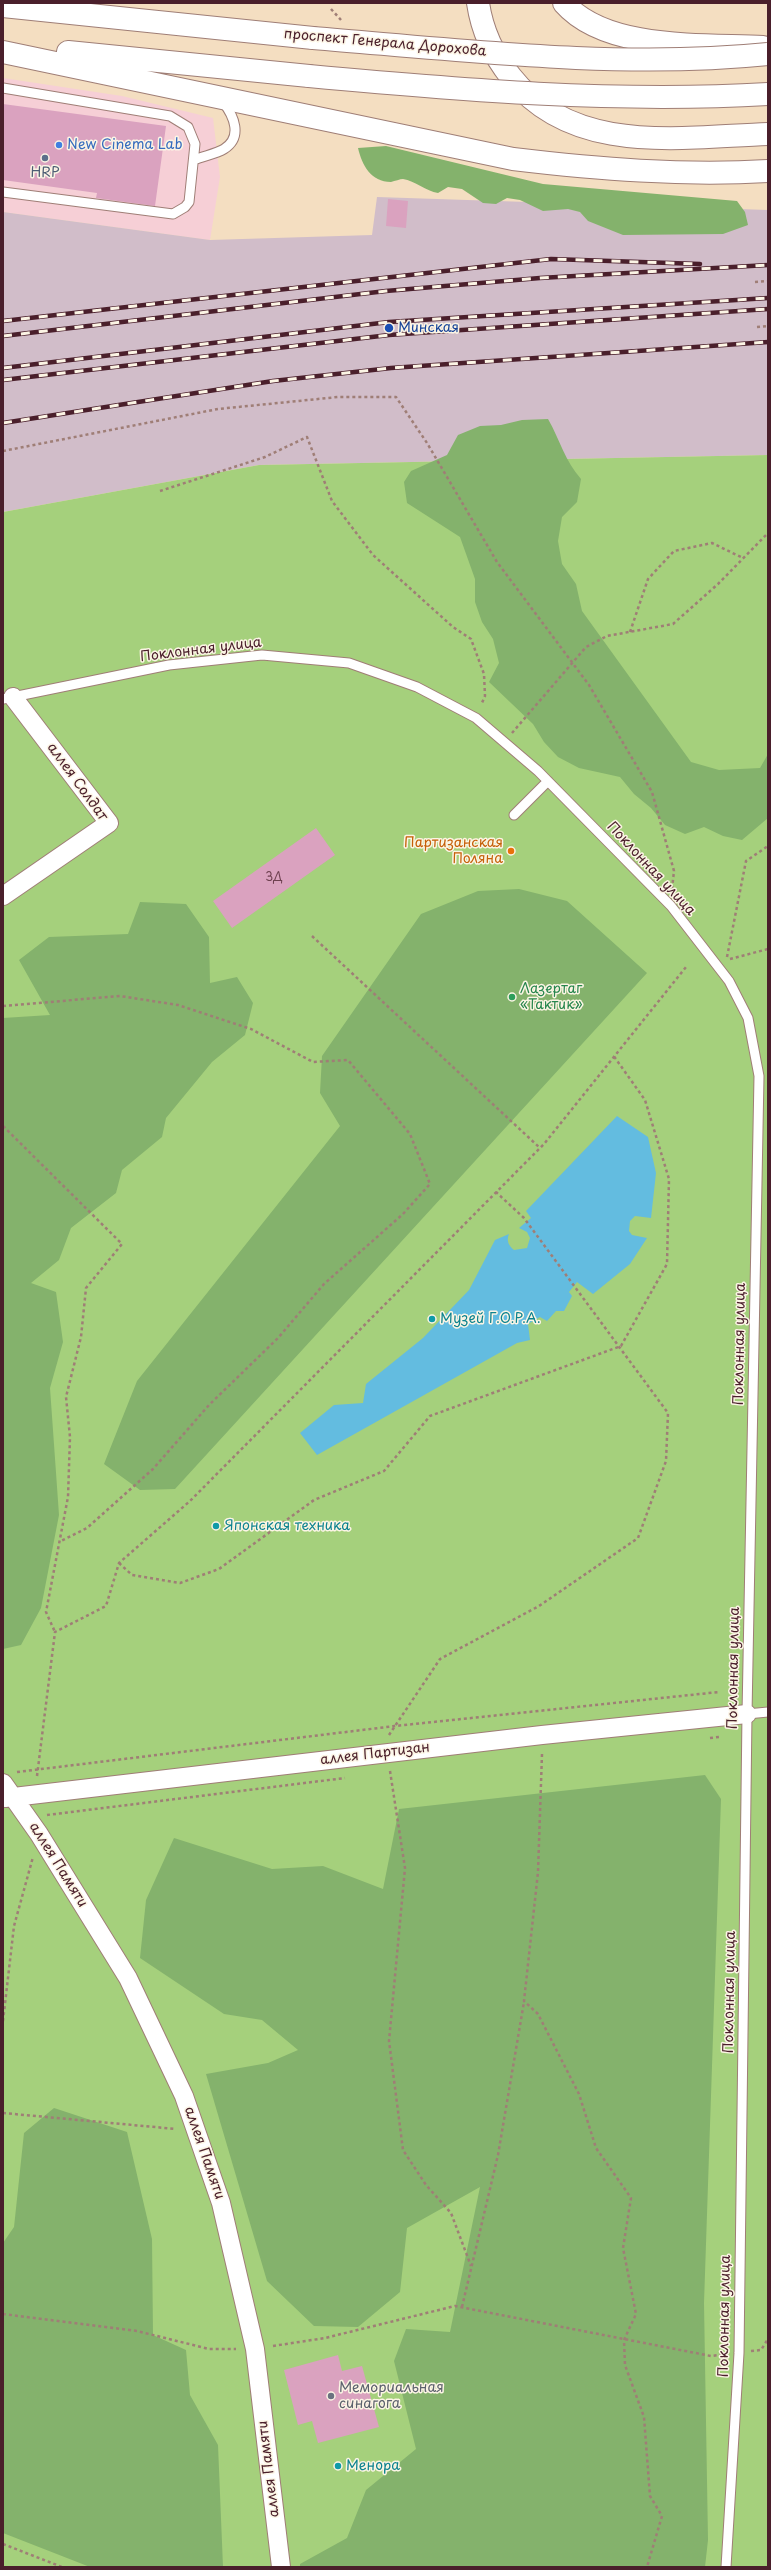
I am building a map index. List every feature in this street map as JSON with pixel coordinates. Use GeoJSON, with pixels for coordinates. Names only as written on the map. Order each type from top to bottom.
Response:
{"type":"FeatureCollection","features":[{"type":"Feature","properties":{"kind":"main road"},"geometry":{"type":"LineString","coordinates":[[478,3],[485,31],[505,69],[518,86],[552,113],[577,126],[612,135],[699,137],[768,134]]}},
{"type":"Feature","properties":{"kind":"main road"},"geometry":{"type":"LineString","coordinates":[[564,3],[582,19],[596,27],[633,38],[768,47]]}},
{"type":"Feature","properties":{"kind":"main road","name":"проспект Генерала Дорохова"},"geometry":{"type":"LineString","coordinates":[[3,6],[313,38],[549,56],[646,58],[737,57],[768,54]]}},
{"type":"Feature","properties":{"kind":"main road"},"geometry":{"type":"LineString","coordinates":[[3,47],[309,76],[547,95],[648,97],[768,94]]}},
{"type":"Feature","properties":{"kind":"main road"},"geometry":{"type":"LineString","coordinates":[[3,52],[217,95],[513,159],[598,169],[667,173],[768,170]]}},
{"type":"Feature","properties":{"kind":"street","name":"аллея Солдат"},"geometry":{"type":"LineString","coordinates":[[3,896],[109,823],[8,698]]}},
{"type":"Feature","properties":{"kind":"street","name":"аллея Партизан"},"geometry":{"type":"LineString","coordinates":[[9,1798],[35,1793],[382,1753],[747,1714]]}},
{"type":"Feature","properties":{"kind":"street","name":"аллея Памяти"},"geometry":{"type":"LineString","coordinates":[[9,1778],[9,1798],[28,1817],[128,1978],[184,2096],[221,2203],[255,2349],[281,2567]]}},
{"type":"Feature","properties":{"kind":"lane"},"geometry":{"type":"LineString","coordinates":[[3,88],[170,116],[188,127],[195,144],[189,202],[185,207],[173,214],[3,192]]}},
{"type":"Feature","properties":{"kind":"lane"},"geometry":{"type":"LineString","coordinates":[[194,160],[223,150],[230,143],[234,134],[233,114],[217,95]]}},
{"type":"Feature","properties":{"kind":"lane","name":"Поклонная улица"},"geometry":{"type":"LineString","coordinates":[[8,698],[169,665],[262,655],[350,664],[417,687],[476,718],[548,781],[671,906],[729,981],[748,1018],[759,1076],[747,1714],[739,2353],[726,2567]]}},
{"type":"Feature","properties":{"kind":"lane"},"geometry":{"type":"LineString","coordinates":[[514,815],[548,781]]}},
{"type":"Feature","properties":{"kind":"lane"},"geometry":{"type":"LineString","coordinates":[[747,1714],[768,1712]]}},
{"type":"Feature","properties":{"kind":"path"},"geometry":{"type":"LineString","coordinates":[[755,282],[768,280]]}},
{"type":"Feature","properties":{"kind":"path"},"geometry":{"type":"LineString","coordinates":[[757,327],[768,326]]}},
{"type":"Feature","properties":{"kind":"path"},"geometry":{"type":"LineString","coordinates":[[3,451],[218,409],[338,397],[396,397],[427,443],[497,562],[589,684],[652,792],[674,871],[671,906]]}},
{"type":"Feature","properties":{"kind":"path"},"geometry":{"type":"LineString","coordinates":[[160,491],[265,457],[307,437],[332,501],[372,555],[453,627],[471,639],[484,674],[485,696],[476,718]]}},
{"type":"Feature","properties":{"kind":"path"},"geometry":{"type":"LineString","coordinates":[[504,743],[586,647],[607,636],[673,624],[718,584],[768,533]]}},
{"type":"Feature","properties":{"kind":"path"},"geometry":{"type":"LineString","coordinates":[[630,632],[648,579],[674,551],[712,543],[743,558]]}},
{"type":"Feature","properties":{"kind":"path"},"geometry":{"type":"LineString","coordinates":[[768,846],[746,861],[726,960],[768,949]]}},
{"type":"Feature","properties":{"kind":"path"},"geometry":{"type":"LineString","coordinates":[[312,936],[540,1148]]}},
{"type":"Feature","properties":{"kind":"path"},"geometry":{"type":"LineString","coordinates":[[55,1632],[106,1606],[119,1563],[190,1501],[540,1148],[613,1055],[686,967]]}},
{"type":"Feature","properties":{"kind":"path"},"geometry":{"type":"LineString","coordinates":[[3,1006],[120,996],[178,1005],[251,1029],[298,1056],[314,1062],[348,1060],[382,1098],[410,1134],[430,1184],[403,1214],[324,1284],[278,1338],[209,1405],[153,1469],[87,1528],[59,1542]]}},
{"type":"Feature","properties":{"kind":"path"},"geometry":{"type":"LineString","coordinates":[[119,1563],[132,1575],[180,1584],[219,1568],[314,1500],[384,1471],[430,1416],[621,1346],[667,1264],[669,1179],[645,1100],[613,1055]]}},
{"type":"Feature","properties":{"kind":"path"},"geometry":{"type":"LineString","coordinates":[[3,1126],[122,1244],[86,1288],[81,1337],[66,1397],[70,1437],[68,1497],[46,1612],[55,1632],[35,1793]]}},
{"type":"Feature","properties":{"kind":"path"},"geometry":{"type":"LineString","coordinates":[[471,2266],[451,2213],[426,2185],[403,2150],[389,2042],[405,1868],[391,1772],[382,1753],[395,1726],[440,1659],[540,1606],[638,1538],[666,1461],[668,1413],[621,1346],[524,1218],[496,1192]]}},
{"type":"Feature","properties":{"kind":"path"},"geometry":{"type":"LineString","coordinates":[[9,1778],[38,1770],[395,1726],[719,1692]]}},
{"type":"Feature","properties":{"kind":"path"},"geometry":{"type":"LineString","coordinates":[[462,2307],[498,2155],[524,2001],[538,1872],[542,1735]]}},
{"type":"Feature","properties":{"kind":"path"},"geometry":{"type":"LineString","coordinates":[[704,1738],[720,1737]]}},
{"type":"Feature","properties":{"kind":"path"},"geometry":{"type":"LineString","coordinates":[[534,1756],[550,1754]]}},
{"type":"Feature","properties":{"kind":"path"},"geometry":{"type":"LineString","coordinates":[[383,1774],[398,1772]]}},
{"type":"Feature","properties":{"kind":"path"},"geometry":{"type":"LineString","coordinates":[[28,1817],[352,1777]]}},
{"type":"Feature","properties":{"kind":"path"},"geometry":{"type":"LineString","coordinates":[[3,2021],[14,1926],[39,1834]]}},
{"type":"Feature","properties":{"kind":"path"},"geometry":{"type":"LineString","coordinates":[[524,2001],[538,2014],[579,2094],[596,2148],[631,2198],[623,2248],[636,2314],[624,2340],[625,2365],[644,2417],[650,2496],[662,2516],[647,2567]]}},
{"type":"Feature","properties":{"kind":"path"},"geometry":{"type":"LineString","coordinates":[[3,2113],[196,2131]]}},
{"type":"Feature","properties":{"kind":"path"},"geometry":{"type":"LineString","coordinates":[[3,2314],[137,2331],[209,2349],[255,2349],[325,2338],[449,2307],[462,2307],[711,2356]]}},
{"type":"Feature","properties":{"kind":"path"},"geometry":{"type":"LineString","coordinates":[[761,2350],[768,2339]]}},
{"type":"Feature","properties":{"kind":"path"},"geometry":{"type":"LineString","coordinates":[[3,2544],[62,2567]]}},
{"type":"Feature","properties":{"kind":"shaded area"},"geometry":{"type":"Polygon","coordinates":[[[3,78],[122,96],[213,118],[220,177],[210,240],[3,212],[3,78]]]}},
{"type":"Feature","properties":{"kind":"shaded area"},"geometry":{"type":"Polygon","coordinates":[[[377,197],[768,210],[768,455],[259,465],[3,512],[3,212],[210,240],[372,235],[377,197]]]}},
{"type":"Feature","properties":{"kind":"green space"},"geometry":{"type":"Polygon","coordinates":[[[386,146],[543,184],[737,201],[745,212],[748,225],[723,234],[623,235],[588,221],[580,212],[568,209],[543,211],[520,200],[507,198],[496,204],[483,203],[462,189],[448,187],[438,193],[403,179],[391,182],[378,179],[368,171],[358,148],[386,146]]]}},
{"type":"Feature","properties":{"kind":"green space"},"geometry":{"type":"Polygon","coordinates":[[[548,419],[567,458],[581,479],[577,502],[562,517],[558,541],[562,564],[576,584],[582,611],[691,762],[719,770],[760,768],[768,754],[768,818],[742,840],[723,836],[704,827],[685,834],[665,825],[651,808],[634,794],[620,777],[579,768],[558,757],[544,742],[533,724],[489,682],[499,663],[493,639],[482,622],[475,602],[475,579],[460,537],[407,503],[404,482],[411,471],[447,455],[458,435],[480,426],[501,425],[522,420],[548,419]]]}},
{"type":"Feature","properties":{"kind":"green space"},"geometry":{"type":"Polygon","coordinates":[[[768,455],[768,2567],[3,2567],[3,512],[259,465],[768,455]]]}},
{"type":"Feature","properties":{"kind":"green space"},"geometry":{"type":"Polygon","coordinates":[[[519,889],[567,901],[647,973],[175,1489],[140,1490],[104,1464],[137,1381],[340,1126],[320,1093],[322,1056],[421,914],[478,891],[519,889]]]}},
{"type":"Feature","properties":{"kind":"green space"},"geometry":{"type":"Polygon","coordinates":[[[140,902],[186,904],[209,937],[210,983],[237,977],[253,1003],[245,1035],[212,1062],[166,1118],[162,1137],[122,1170],[116,1193],[71,1228],[59,1260],[31,1283],[56,1292],[63,1342],[50,1388],[59,1515],[41,1608],[21,1645],[3,1649],[3,1018],[50,1015],[19,960],[49,937],[128,934],[140,902]]]}},
{"type":"Feature","properties":{"kind":"green space"},"geometry":{"type":"Polygon","coordinates":[[[705,1775],[721,1799],[704,2303],[708,2540],[705,2567],[300,2567],[300,2564],[347,2538],[366,2490],[416,2449],[394,2361],[406,2329],[450,2332],[480,2187],[407,2228],[400,2292],[358,2327],[314,2326],[267,2281],[206,2074],[268,2063],[298,2050],[262,2020],[224,2014],[140,1958],[146,1900],[174,1838],[272,1869],[323,1866],[383,1889],[399,1809],[705,1775]]]}},
{"type":"Feature","properties":{"kind":"green space"},"geometry":{"type":"Polygon","coordinates":[[[54,2108],[127,2132],[152,2239],[153,2335],[186,2350],[190,2395],[218,2445],[223,2567],[90,2567],[3,2533],[3,2243],[14,2227],[24,2133],[54,2108]]]}},
{"type":"Feature","properties":{"kind":"water"},"geometry":{"type":"Polygon","coordinates":[[[617,1116],[648,1137],[656,1173],[651,1218],[635,1216],[630,1221],[629,1231],[632,1235],[647,1238],[630,1264],[593,1294],[577,1282],[569,1292],[572,1296],[564,1311],[556,1311],[547,1321],[540,1317],[528,1324],[530,1340],[517,1343],[317,1455],[300,1433],[334,1405],[363,1403],[366,1384],[423,1338],[469,1290],[495,1240],[509,1234],[508,1243],[514,1250],[527,1248],[530,1238],[527,1232],[519,1228],[531,1218],[526,1211],[617,1116]]]}},
{"type":"Feature","properties":{"kind":"building"},"geometry":{"type":"Polygon","coordinates":[[[3,104],[166,126],[155,206],[96,198],[97,193],[3,180],[3,104]]]}},
{"type":"Feature","properties":{"kind":"building"},"geometry":{"type":"Polygon","coordinates":[[[388,199],[408,201],[406,228],[386,226],[388,199]]]}},
{"type":"Feature","properties":{"kind":"building"},"geometry":{"type":"Polygon","coordinates":[[[316,828],[335,855],[232,928],[213,901],[316,828]]]}},
{"type":"Feature","properties":{"kind":"building","name":"Мемориальная синагога"},"geometry":{"type":"Polygon","coordinates":[[[338,2355],[342,2371],[362,2366],[379,2427],[318,2443],[312,2421],[298,2425],[284,2370],[338,2355]]]}},
{"type":"Feature","properties":{"kind":"railway"},"geometry":{"type":"LineString","coordinates":[[3,321],[551,259],[700,264]]}},
{"type":"Feature","properties":{"kind":"railway"},"geometry":{"type":"LineString","coordinates":[[3,336],[386,291],[540,278],[768,265]]}},
{"type":"Feature","properties":{"kind":"railway"},"geometry":{"type":"LineString","coordinates":[[3,368],[389,322],[768,298]]}},
{"type":"Feature","properties":{"kind":"railway"},"geometry":{"type":"LineString","coordinates":[[3,380],[389,335],[768,309]]}},
{"type":"Feature","properties":{"kind":"railway"},"geometry":{"type":"LineString","coordinates":[[3,423],[273,381],[391,368],[768,342]]}},
{"type":"Feature","properties":{"kind":"place","name":"New Cinema Lab"},"geometry":{"type":"Point","coordinates":[59,145]}},
{"type":"Feature","properties":{"kind":"place","name":"HRP"},"geometry":{"type":"Point","coordinates":[45,158]}},
{"type":"Feature","properties":{"kind":"place","name":"Минская"},"geometry":{"type":"Point","coordinates":[389,328]}},
{"type":"Feature","properties":{"kind":"place","name":"Партизанская Поляна"},"geometry":{"type":"Point","coordinates":[511,851]}},
{"type":"Feature","properties":{"kind":"place","name":"Лазертаг «Тактик»"},"geometry":{"type":"Point","coordinates":[512,997]}},
{"type":"Feature","properties":{"kind":"place","name":"Музей Г.О.Р.А."},"geometry":{"type":"Point","coordinates":[432,1319]}},
{"type":"Feature","properties":{"kind":"place","name":"Японская техника"},"geometry":{"type":"Point","coordinates":[216,1526]}},
{"type":"Feature","properties":{"kind":"place","name":"Мемориальная синагога"},"geometry":{"type":"Point","coordinates":[331,2396]}},
{"type":"Feature","properties":{"kind":"place","name":"Менора"},"geometry":{"type":"Point","coordinates":[338,2466]}}]}
